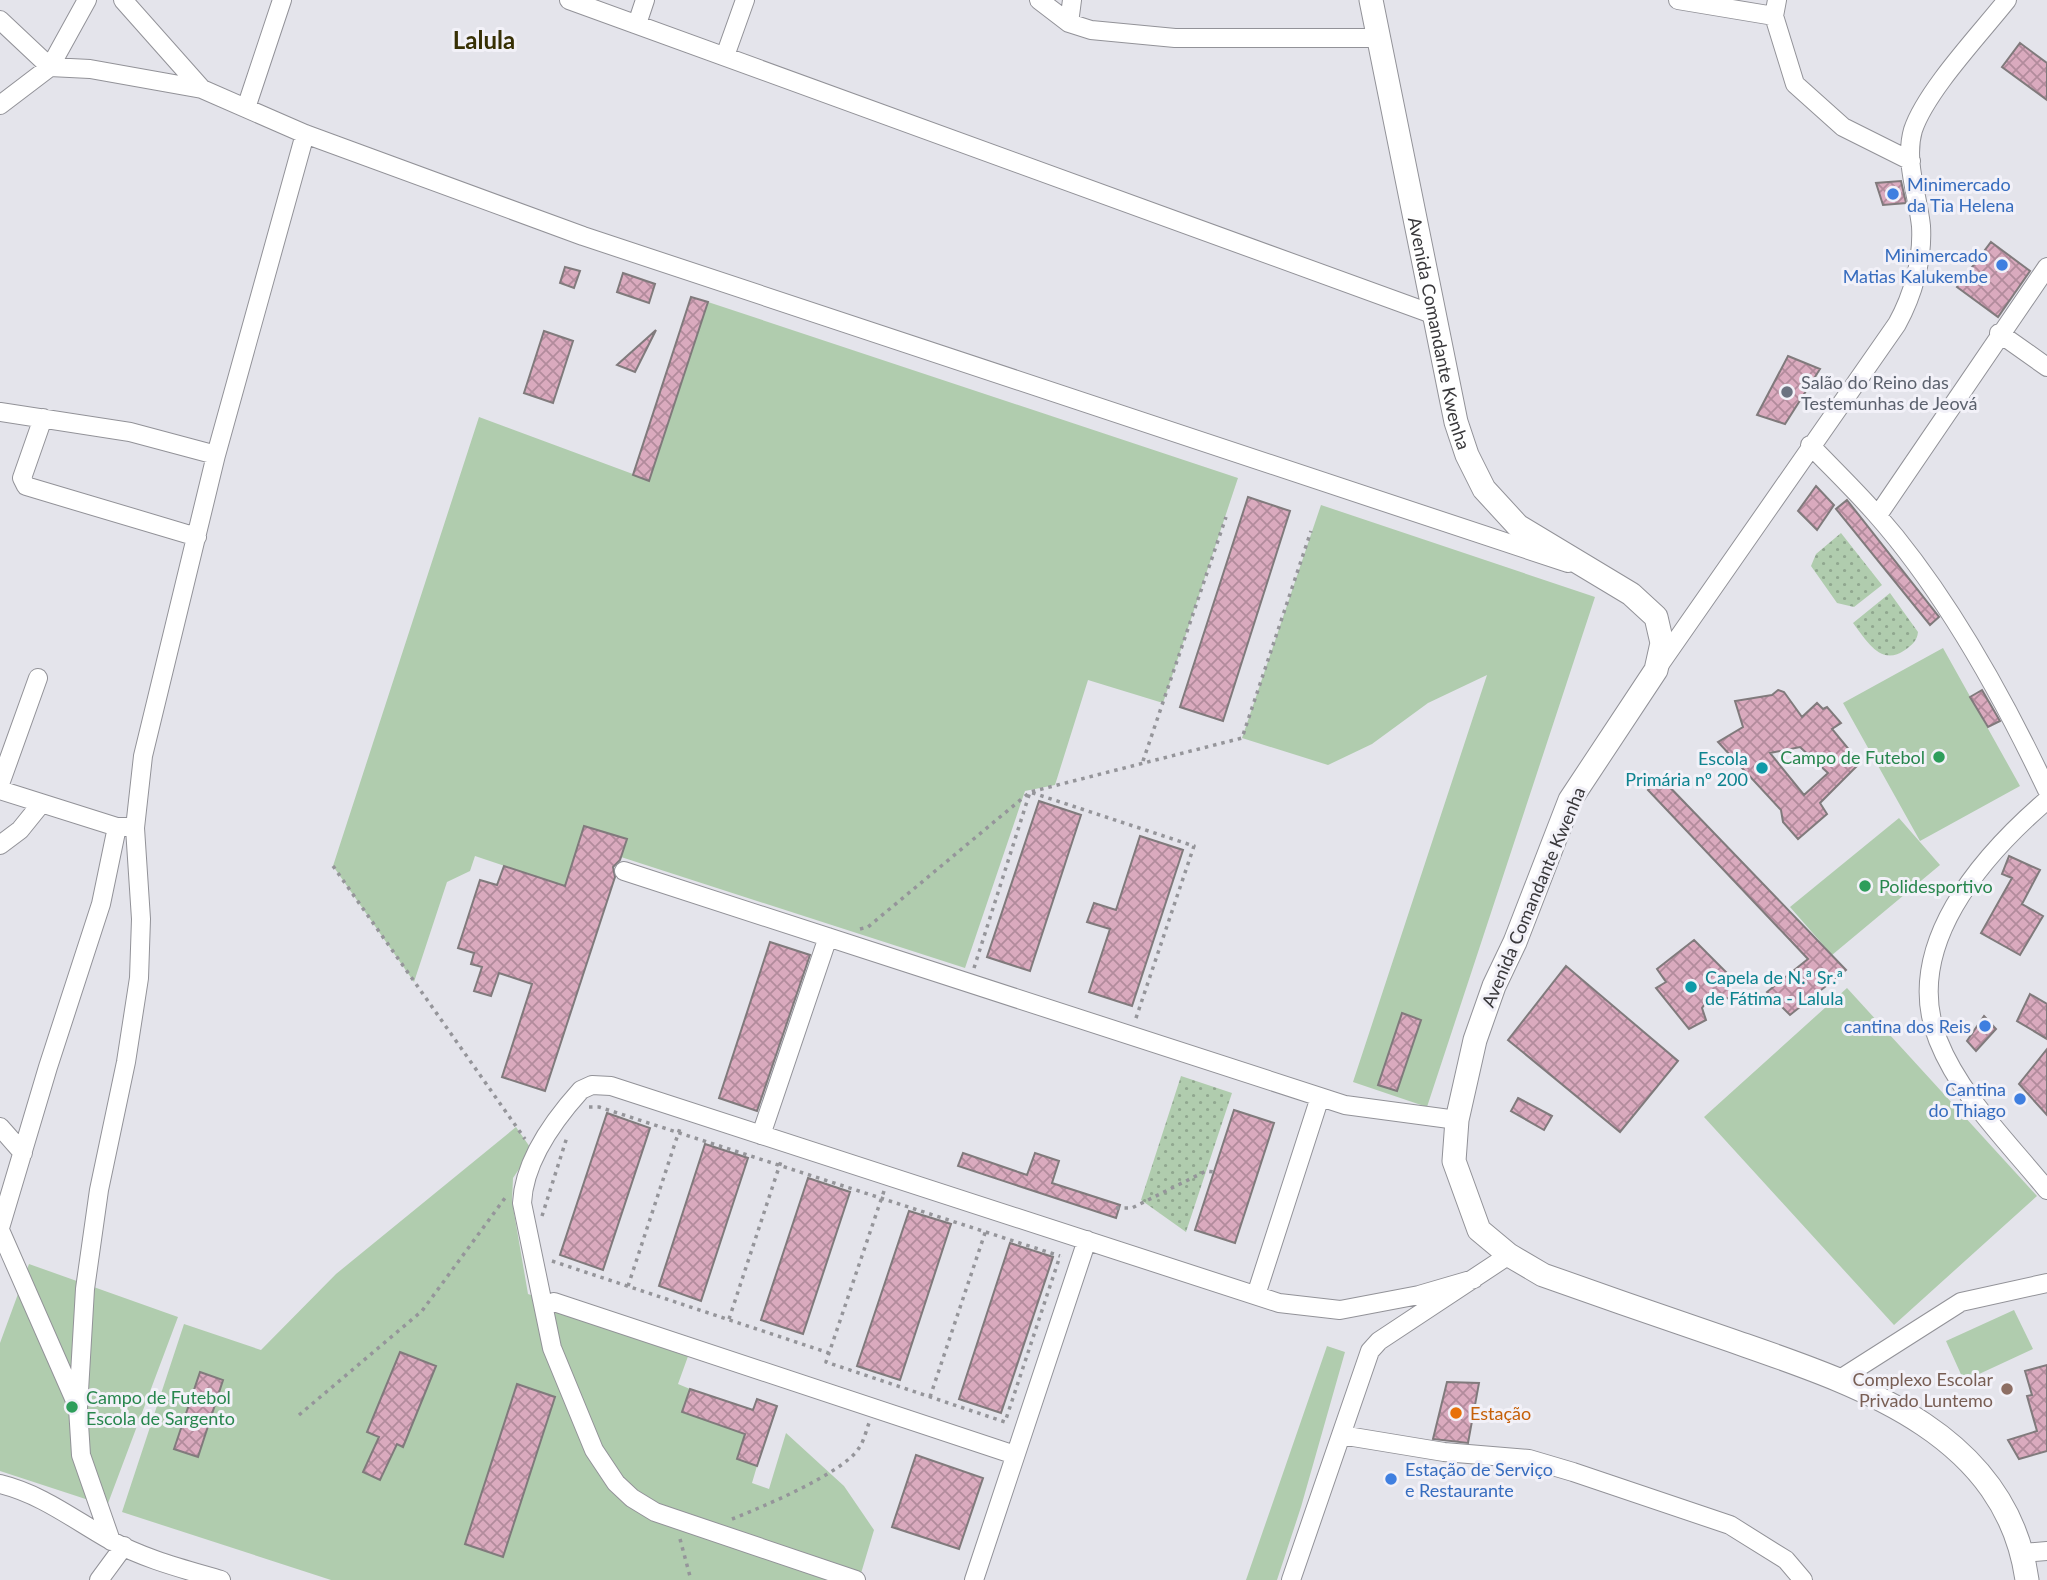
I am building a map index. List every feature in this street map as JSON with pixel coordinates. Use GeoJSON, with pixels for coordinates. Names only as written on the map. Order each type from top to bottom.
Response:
{"type":"FeatureCollection","features":[{"type":"Feature","properties":{"kind":"main road","name":"Avenida Comandante Kwenha"},"geometry":{"type":"LineString","coordinates":[[1371,0],[1456,422],[1467,455],[1484,489],[1518,526],[1631,594],[1656,617],[1661,643],[1656,670],[1570,800],[1515,942],[1494,986],[1475,1040],[1457,1120],[1454,1161],[1479,1230],[1509,1255],[1543,1275],[1840,1379],[1912,1415],[1967,1458],[2000,1499],[2023,1553],[2027,1580]]}},
{"type":"Feature","properties":{"kind":"street"},"geometry":{"type":"LineString","coordinates":[[0,105],[50,66],[88,0]]}},
{"type":"Feature","properties":{"kind":"street"},"geometry":{"type":"LineString","coordinates":[[123,0],[202,89]]}},
{"type":"Feature","properties":{"kind":"street"},"geometry":{"type":"LineString","coordinates":[[246,108],[282,0]]}},
{"type":"Feature","properties":{"kind":"street"},"geometry":{"type":"LineString","coordinates":[[569,0],[1435,315]]}},
{"type":"Feature","properties":{"kind":"street"},"geometry":{"type":"LineString","coordinates":[[637,24],[645,0]]}},
{"type":"Feature","properties":{"kind":"street"},"geometry":{"type":"LineString","coordinates":[[725,56],[745,0]]}},
{"type":"Feature","properties":{"kind":"street"},"geometry":{"type":"LineString","coordinates":[[1039,0],[1069,23],[1091,30],[1175,38],[1379,38]]}},
{"type":"Feature","properties":{"kind":"street"},"geometry":{"type":"LineString","coordinates":[[1069,23],[1072,0]]}},
{"type":"Feature","properties":{"kind":"street"},"geometry":{"type":"LineString","coordinates":[[1678,0],[1776,8],[1795,85],[1843,127],[1911,161]]}},
{"type":"Feature","properties":{"kind":"street"},"geometry":{"type":"LineString","coordinates":[[1656,670],[1810,445],[1897,324],[1911,299],[1921,229],[1911,161],[1913,131],[1930,99],[2007,0]]}},
{"type":"Feature","properties":{"kind":"street"},"geometry":{"type":"LineString","coordinates":[[0,20],[50,66],[90,69],[202,89],[305,134],[583,236],[1591,571]]}},
{"type":"Feature","properties":{"kind":"street"},"geometry":{"type":"LineString","coordinates":[[78,1408],[0,1229],[48,1067],[126,827],[216,455],[305,134]]}},
{"type":"Feature","properties":{"kind":"street"},"geometry":{"type":"LineString","coordinates":[[1878,515],[1999,333],[2047,267]]}},
{"type":"Feature","properties":{"kind":"street"},"geometry":{"type":"LineString","coordinates":[[1999,333],[2047,367]]}},
{"type":"Feature","properties":{"kind":"street"},"geometry":{"type":"LineString","coordinates":[[0,412],[130,432],[216,455]]}},
{"type":"Feature","properties":{"kind":"street"},"geometry":{"type":"LineString","coordinates":[[43,418],[22,478],[26,486],[197,537]]}},
{"type":"Feature","properties":{"kind":"street"},"geometry":{"type":"LineString","coordinates":[[1810,445],[1878,515],[1953,618],[2026,746],[2047,790]]}},
{"type":"Feature","properties":{"kind":"street"},"geometry":{"type":"LineString","coordinates":[[0,785],[38,678]]}},
{"type":"Feature","properties":{"kind":"street"},"geometry":{"type":"LineString","coordinates":[[0,790],[126,827]]}},
{"type":"Feature","properties":{"kind":"street"},"geometry":{"type":"LineString","coordinates":[[2047,800],[2020,823],[1955,901],[1927,989],[1937,1039],[1961,1083],[2047,1189]]}},
{"type":"Feature","properties":{"kind":"street"},"geometry":{"type":"LineString","coordinates":[[0,845],[20,830],[41,804]]}},
{"type":"Feature","properties":{"kind":"street"},"geometry":{"type":"LineString","coordinates":[[118,1544],[81,1455],[78,1408],[85,1289],[99,1190],[126,1062],[139,978],[141,919],[126,827]]}},
{"type":"Feature","properties":{"kind":"street"},"geometry":{"type":"LineString","coordinates":[[624,871],[1345,1105],[1457,1120]]}},
{"type":"Feature","properties":{"kind":"street"},"geometry":{"type":"LineString","coordinates":[[761,1135],[828,937]]}},
{"type":"Feature","properties":{"kind":"street"},"geometry":{"type":"LineString","coordinates":[[856,1580],[655,1512],[632,1498],[616,1483],[594,1450],[552,1348],[524,1217],[523,1185],[535,1154],[581,1090],[592,1086],[611,1086],[1279,1303],[1340,1310],[1419,1295],[1474,1279]]}},
{"type":"Feature","properties":{"kind":"street"},"geometry":{"type":"LineString","coordinates":[[1256,1295],[1320,1097]]}},
{"type":"Feature","properties":{"kind":"street"},"geometry":{"type":"LineString","coordinates":[[0,1127],[23,1153]]}},
{"type":"Feature","properties":{"kind":"street"},"geometry":{"type":"LineString","coordinates":[[974,1580],[1087,1240]]}},
{"type":"Feature","properties":{"kind":"street"},"geometry":{"type":"LineString","coordinates":[[1291,1580],[1370,1351],[1379,1341],[1509,1255]]}},
{"type":"Feature","properties":{"kind":"street"},"geometry":{"type":"LineString","coordinates":[[1840,1379],[1961,1302],[2047,1283]]}},
{"type":"Feature","properties":{"kind":"street"},"geometry":{"type":"LineString","coordinates":[[554,1302],[1015,1455]]}},
{"type":"Feature","properties":{"kind":"street"},"geometry":{"type":"LineString","coordinates":[[1341,1435],[1444,1452],[1529,1459],[1583,1475],[1730,1525],[1786,1560],[1803,1580]]}},
{"type":"Feature","properties":{"kind":"street"},"geometry":{"type":"LineString","coordinates":[[0,1484],[56,1506],[118,1544],[151,1559],[221,1580]]}},
{"type":"Feature","properties":{"kind":"street"},"geometry":{"type":"LineString","coordinates":[[99,1580],[118,1544]]}},
{"type":"Feature","properties":{"kind":"street"},"geometry":{"type":"LineString","coordinates":[[2023,1553],[2047,1552]]}},
{"type":"Feature","properties":{"kind":"street"},"geometry":{"type":"LineString","coordinates":[[151,1559],[163,1580]]}},
{"type":"Feature","properties":{"kind":"path"},"geometry":{"type":"LineString","coordinates":[[1143,761],[1226,517]]}},
{"type":"Feature","properties":{"kind":"path"},"geometry":{"type":"LineString","coordinates":[[828,937],[868,927],[1030,792],[1143,761],[1242,738],[1311,531]]}},
{"type":"Feature","properties":{"kind":"path"},"geometry":{"type":"LineString","coordinates":[[969,983],[1030,792]]}},
{"type":"Feature","properties":{"kind":"path"},"geometry":{"type":"LineString","coordinates":[[1030,792],[1194,846],[1130,1036]]}},
{"type":"Feature","properties":{"kind":"path"},"geometry":{"type":"LineString","coordinates":[[333,866],[535,1154]]}},
{"type":"Feature","properties":{"kind":"path"},"geometry":{"type":"LineString","coordinates":[[583,1109],[599,1107],[1060,1256]]}},
{"type":"Feature","properties":{"kind":"path"},"geometry":{"type":"LineString","coordinates":[[628,1286],[686,1111]]}},
{"type":"Feature","properties":{"kind":"path"},"geometry":{"type":"LineString","coordinates":[[542,1218],[568,1133]]}},
{"type":"Feature","properties":{"kind":"path"},"geometry":{"type":"LineString","coordinates":[[729,1319],[787,1143]]}},
{"type":"Feature","properties":{"kind":"path"},"geometry":{"type":"LineString","coordinates":[[1116,1208],[1132,1208],[1206,1171],[1213,1172]]}},
{"type":"Feature","properties":{"kind":"path"},"geometry":{"type":"LineString","coordinates":[[888,1176],[826,1362],[1005,1422],[1068,1234]]}},
{"type":"Feature","properties":{"kind":"path"},"geometry":{"type":"LineString","coordinates":[[299,1415],[422,1311],[512,1188]]}},
{"type":"Feature","properties":{"kind":"path"},"geometry":{"type":"LineString","coordinates":[[930,1397],[993,1210]]}},
{"type":"Feature","properties":{"kind":"path"},"geometry":{"type":"LineString","coordinates":[[545,1259],[829,1353]]}},
{"type":"Feature","properties":{"kind":"path"},"geometry":{"type":"LineString","coordinates":[[699,1528],[775,1502],[845,1461],[859,1449],[874,1408]]}},
{"type":"Feature","properties":{"kind":"path"},"geometry":{"type":"LineString","coordinates":[[678,1533],[691,1580]]}},
{"type":"Feature","properties":{"kind":"green space"},"geometry":{"type":"Polygon","coordinates":[[[708,302],[1238,478],[1163,703],[1088,680],[1055,785],[1025,791],[965,968],[621,857],[626,839],[584,826],[565,886],[475,856],[470,871],[447,882],[414,982],[333,866],[479,417],[649,480],[708,302]]]}},
{"type":"Feature","properties":{"kind":"green space"},"geometry":{"type":"Polygon","coordinates":[[[1321,505],[1595,597],[1427,1107],[1353,1082],[1487,675],[1428,703],[1372,744],[1328,765],[1242,738],[1321,505]]]}},
{"type":"Feature","properties":{"kind":"green space"},"geometry":{"type":"Polygon","coordinates":[[[1841,533],[1882,585],[1854,607],[1837,603],[1811,566],[1816,554],[1841,533]]]}},
{"type":"Feature","properties":{"kind":"green space"},"geometry":{"type":"Polygon","coordinates":[[[1890,593],[1918,632],[1915,640],[1905,650],[1889,655],[1875,650],[1853,623],[1890,593]]]}},
{"type":"Feature","properties":{"kind":"green space","name":"Campo de Futebol"},"geometry":{"type":"Polygon","coordinates":[[[1943,648],[2020,786],[1920,841],[1843,703],[1943,648]]]}},
{"type":"Feature","properties":{"kind":"green space","name":"Polidesportivo"},"geometry":{"type":"Polygon","coordinates":[[[1899,818],[1940,865],[1832,955],[1790,907],[1899,818]]]}},
{"type":"Feature","properties":{"kind":"green space"},"geometry":{"type":"Polygon","coordinates":[[[1847,988],[2037,1196],[1894,1325],[1704,1117],[1847,988]]]}},
{"type":"Feature","properties":{"kind":"green space"},"geometry":{"type":"Polygon","coordinates":[[[1181,1076],[1232,1093],[1186,1232],[1141,1200],[1181,1076]]]}},
{"type":"Feature","properties":{"kind":"green space"},"geometry":{"type":"Polygon","coordinates":[[[516,1127],[532,1150],[513,1178],[512,1201],[528,1294],[691,1348],[678,1384],[690,1389],[682,1412],[745,1433],[737,1459],[757,1466],[752,1483],[769,1489],[786,1433],[844,1486],[874,1530],[859,1580],[331,1580],[122,1512],[184,1324],[261,1350],[336,1274],[516,1127]]]}},
{"type":"Feature","properties":{"kind":"green space","name":"Campo de Futebol Escola de Sargento"},"geometry":{"type":"Polygon","coordinates":[[[29,1264],[178,1317],[107,1506],[0,1471],[0,1343],[29,1264]]]}},
{"type":"Feature","properties":{"kind":"green space"},"geometry":{"type":"Polygon","coordinates":[[[2014,1310],[2033,1349],[1964,1381],[1946,1341],[2014,1310]]]}},
{"type":"Feature","properties":{"kind":"green space"},"geometry":{"type":"Polygon","coordinates":[[[1327,1346],[1345,1352],[1301,1507],[1277,1580],[1246,1580],[1327,1346]]]}},
{"type":"Feature","properties":{"kind":"building"},"geometry":{"type":"Polygon","coordinates":[[[2020,43],[2047,63],[2047,100],[2002,67],[2020,43]]]}},
{"type":"Feature","properties":{"kind":"building"},"geometry":{"type":"Polygon","coordinates":[[[1901,181],[1906,203],[1883,205],[1876,183],[1901,181]]]}},
{"type":"Feature","properties":{"kind":"building"},"geometry":{"type":"Polygon","coordinates":[[[1991,242],[2030,271],[1998,317],[1957,287],[1991,242]]]}},
{"type":"Feature","properties":{"kind":"building"},"geometry":{"type":"Polygon","coordinates":[[[565,267],[580,271],[574,288],[560,283],[565,267]]]}},
{"type":"Feature","properties":{"kind":"building"},"geometry":{"type":"Polygon","coordinates":[[[623,273],[655,284],[649,303],[617,292],[623,273]]]}},
{"type":"Feature","properties":{"kind":"building"},"geometry":{"type":"Polygon","coordinates":[[[691,297],[708,302],[649,481],[633,475],[691,297]]]}},
{"type":"Feature","properties":{"kind":"building"},"geometry":{"type":"Polygon","coordinates":[[[656,330],[635,372],[617,365],[656,330]]]}},
{"type":"Feature","properties":{"kind":"building"},"geometry":{"type":"Polygon","coordinates":[[[544,331],[573,341],[553,403],[524,393],[544,331]]]}},
{"type":"Feature","properties":{"kind":"building","name":"Salão do Reino das Testemunhas de Jeová"},"geometry":{"type":"Polygon","coordinates":[[[1788,356],[1820,369],[1785,424],[1757,415],[1788,356]]]}},
{"type":"Feature","properties":{"kind":"building"},"geometry":{"type":"Polygon","coordinates":[[[1816,486],[1834,505],[1817,530],[1798,511],[1816,486]]]}},
{"type":"Feature","properties":{"kind":"building"},"geometry":{"type":"Polygon","coordinates":[[[1248,497],[1290,511],[1223,721],[1180,707],[1248,497]]]}},
{"type":"Feature","properties":{"kind":"building"},"geometry":{"type":"Polygon","coordinates":[[[1847,500],[1939,617],[1930,625],[1836,509],[1847,500]]]}},
{"type":"Feature","properties":{"kind":"building","name":"Escola Primária nº 200"},"geometry":{"type":"Polygon","coordinates":[[[1778,690],[1784,692],[1802,717],[1817,703],[1823,709],[1827,707],[1841,723],[1832,729],[1860,763],[1820,803],[1827,814],[1798,839],[1783,822],[1781,810],[1718,742],[1743,727],[1735,701],[1772,695],[1778,690]],[[1800,747],[1770,753],[1804,795],[1828,773],[1800,747]]]}},
{"type":"Feature","properties":{"kind":"building"},"geometry":{"type":"Polygon","coordinates":[[[1982,690],[2000,721],[1988,727],[1970,697],[1982,690]]]}},
{"type":"Feature","properties":{"kind":"building"},"geometry":{"type":"Polygon","coordinates":[[[1661,778],[1846,970],[1790,1015],[1767,992],[1808,959],[1648,790],[1661,778]]]}},
{"type":"Feature","properties":{"kind":"building"},"geometry":{"type":"Polygon","coordinates":[[[1039,801],[1081,815],[1030,971],[987,957],[1039,801]]]}},
{"type":"Feature","properties":{"kind":"building"},"geometry":{"type":"Polygon","coordinates":[[[584,826],[627,839],[620,860],[613,867],[615,877],[545,1091],[502,1077],[532,984],[499,973],[491,996],[474,991],[482,967],[471,964],[474,953],[458,948],[480,880],[497,885],[504,866],[565,886],[584,826]]]}},
{"type":"Feature","properties":{"kind":"building"},"geometry":{"type":"Polygon","coordinates":[[[1140,836],[1183,850],[1132,1006],[1089,992],[1110,929],[1087,922],[1094,903],[1116,910],[1140,836]]]}},
{"type":"Feature","properties":{"kind":"building"},"geometry":{"type":"Polygon","coordinates":[[[2009,856],[2040,870],[2022,904],[2043,916],[2020,955],[1981,933],[2012,878],[2002,874],[2009,856]]]}},
{"type":"Feature","properties":{"kind":"building","name":"Capela de N.ª Sr.ª de Fátima - Lalula"},"geometry":{"type":"Polygon","coordinates":[[[1694,940],[1730,976],[1723,985],[1745,1003],[1712,994],[1702,1008],[1706,1020],[1689,1029],[1656,988],[1666,982],[1657,969],[1694,940]]]}},
{"type":"Feature","properties":{"kind":"building"},"geometry":{"type":"Polygon","coordinates":[[[770,942],[810,955],[757,1111],[719,1098],[770,942]]]}},
{"type":"Feature","properties":{"kind":"building"},"geometry":{"type":"Polygon","coordinates":[[[1566,966],[1678,1061],[1620,1132],[1508,1040],[1566,966]]]}},
{"type":"Feature","properties":{"kind":"building"},"geometry":{"type":"Polygon","coordinates":[[[2030,994],[2047,1004],[2047,1039],[2017,1021],[2030,994]]]}},
{"type":"Feature","properties":{"kind":"building"},"geometry":{"type":"Polygon","coordinates":[[[1402,1013],[1421,1020],[1397,1091],[1378,1085],[1402,1013]]]}},
{"type":"Feature","properties":{"kind":"building"},"geometry":{"type":"Polygon","coordinates":[[[1984,1016],[1996,1029],[1976,1051],[1967,1041],[1984,1016]]]}},
{"type":"Feature","properties":{"kind":"building"},"geometry":{"type":"Polygon","coordinates":[[[2047,1049],[2047,1115],[2019,1084],[2047,1049]]]}},
{"type":"Feature","properties":{"kind":"building"},"geometry":{"type":"Polygon","coordinates":[[[1518,1098],[1552,1116],[1544,1130],[1511,1111],[1518,1098]]]}},
{"type":"Feature","properties":{"kind":"building"},"geometry":{"type":"Polygon","coordinates":[[[1234,1110],[1274,1123],[1235,1243],[1195,1230],[1234,1110]]]}},
{"type":"Feature","properties":{"kind":"building"},"geometry":{"type":"Polygon","coordinates":[[[607,1113],[650,1128],[603,1270],[560,1255],[607,1113]]]}},
{"type":"Feature","properties":{"kind":"building"},"geometry":{"type":"Polygon","coordinates":[[[705,1144],[748,1158],[701,1301],[659,1286],[705,1144]]]}},
{"type":"Feature","properties":{"kind":"building"},"geometry":{"type":"Polygon","coordinates":[[[963,1153],[1027,1175],[1035,1153],[1059,1161],[1052,1183],[1120,1205],[1116,1218],[958,1166],[963,1153]]]}},
{"type":"Feature","properties":{"kind":"building"},"geometry":{"type":"Polygon","coordinates":[[[808,1178],[850,1192],[803,1334],[761,1320],[808,1178]]]}},
{"type":"Feature","properties":{"kind":"building"},"geometry":{"type":"Polygon","coordinates":[[[909,1211],[951,1224],[900,1380],[857,1366],[909,1211]]]}},
{"type":"Feature","properties":{"kind":"building"},"geometry":{"type":"Polygon","coordinates":[[[1010,1243],[1053,1257],[1001,1413],[959,1399],[1010,1243]]]}},
{"type":"Feature","properties":{"kind":"building"},"geometry":{"type":"Polygon","coordinates":[[[400,1352],[436,1366],[403,1447],[397,1444],[380,1480],[363,1472],[379,1437],[367,1432],[400,1352]]]}},
{"type":"Feature","properties":{"kind":"building"},"geometry":{"type":"Polygon","coordinates":[[[2047,1365],[2047,1451],[2019,1459],[2008,1440],[2037,1431],[2027,1396],[2032,1395],[2025,1371],[2047,1365]]]}},
{"type":"Feature","properties":{"kind":"building"},"geometry":{"type":"Polygon","coordinates":[[[200,1372],[223,1380],[198,1457],[174,1449],[200,1372]]]}},
{"type":"Feature","properties":{"kind":"building","name":"Estação"},"geometry":{"type":"Polygon","coordinates":[[[1447,1382],[1479,1383],[1468,1443],[1433,1439],[1447,1382]]]}},
{"type":"Feature","properties":{"kind":"building"},"geometry":{"type":"Polygon","coordinates":[[[517,1384],[555,1397],[503,1557],[465,1544],[517,1384]]]}},
{"type":"Feature","properties":{"kind":"building"},"geometry":{"type":"Polygon","coordinates":[[[690,1389],[753,1410],[757,1399],[777,1406],[757,1466],[737,1459],[745,1434],[682,1412],[690,1389]]]}},
{"type":"Feature","properties":{"kind":"building"},"geometry":{"type":"Polygon","coordinates":[[[916,1455],[983,1478],[959,1549],[892,1527],[916,1455]]]}},
{"type":"Feature","properties":{"kind":"place","name":"Minimercado da Tia Helena"},"geometry":{"type":"Point","coordinates":[1893,194]}},
{"type":"Feature","properties":{"kind":"place","name":"Minimercado Matias Kalukembe"},"geometry":{"type":"Point","coordinates":[2002,265]}},
{"type":"Feature","properties":{"kind":"place","name":"Salão do Reino das Testemunhas de Jeová"},"geometry":{"type":"Point","coordinates":[1787,392]}},
{"type":"Feature","properties":{"kind":"place","name":"Campo de Futebol"},"geometry":{"type":"Point","coordinates":[1939,757]}},
{"type":"Feature","properties":{"kind":"place","name":"Escola Primária nº 200"},"geometry":{"type":"Point","coordinates":[1762,768]}},
{"type":"Feature","properties":{"kind":"place","name":"Polidesportivo"},"geometry":{"type":"Point","coordinates":[1865,886]}},
{"type":"Feature","properties":{"kind":"place","name":"Capela de N.ª Sr.ª de Fátima - Lalula"},"geometry":{"type":"Point","coordinates":[1691,987]}},
{"type":"Feature","properties":{"kind":"place","name":"cantina dos Reis"},"geometry":{"type":"Point","coordinates":[1985,1026]}},
{"type":"Feature","properties":{"kind":"place","name":"Cantina do Thiago"},"geometry":{"type":"Point","coordinates":[2020,1099]}},
{"type":"Feature","properties":{"kind":"place","name":"Complexo Escolar Privado Luntemo"},"geometry":{"type":"Point","coordinates":[2007,1389]}},
{"type":"Feature","properties":{"kind":"place","name":"Campo de Futebol Escola de Sargento"},"geometry":{"type":"Point","coordinates":[72,1407]}},
{"type":"Feature","properties":{"kind":"place","name":"Estação"},"geometry":{"type":"Point","coordinates":[1456,1413]}},
{"type":"Feature","properties":{"kind":"place","name":"Estação de Serviço e Restaurante"},"geometry":{"type":"Point","coordinates":[1391,1479]}},
{"type":"Feature","properties":{"kind":"district","name":"Lalula"},"geometry":{"type":"Point","coordinates":[484,39]}}]}
